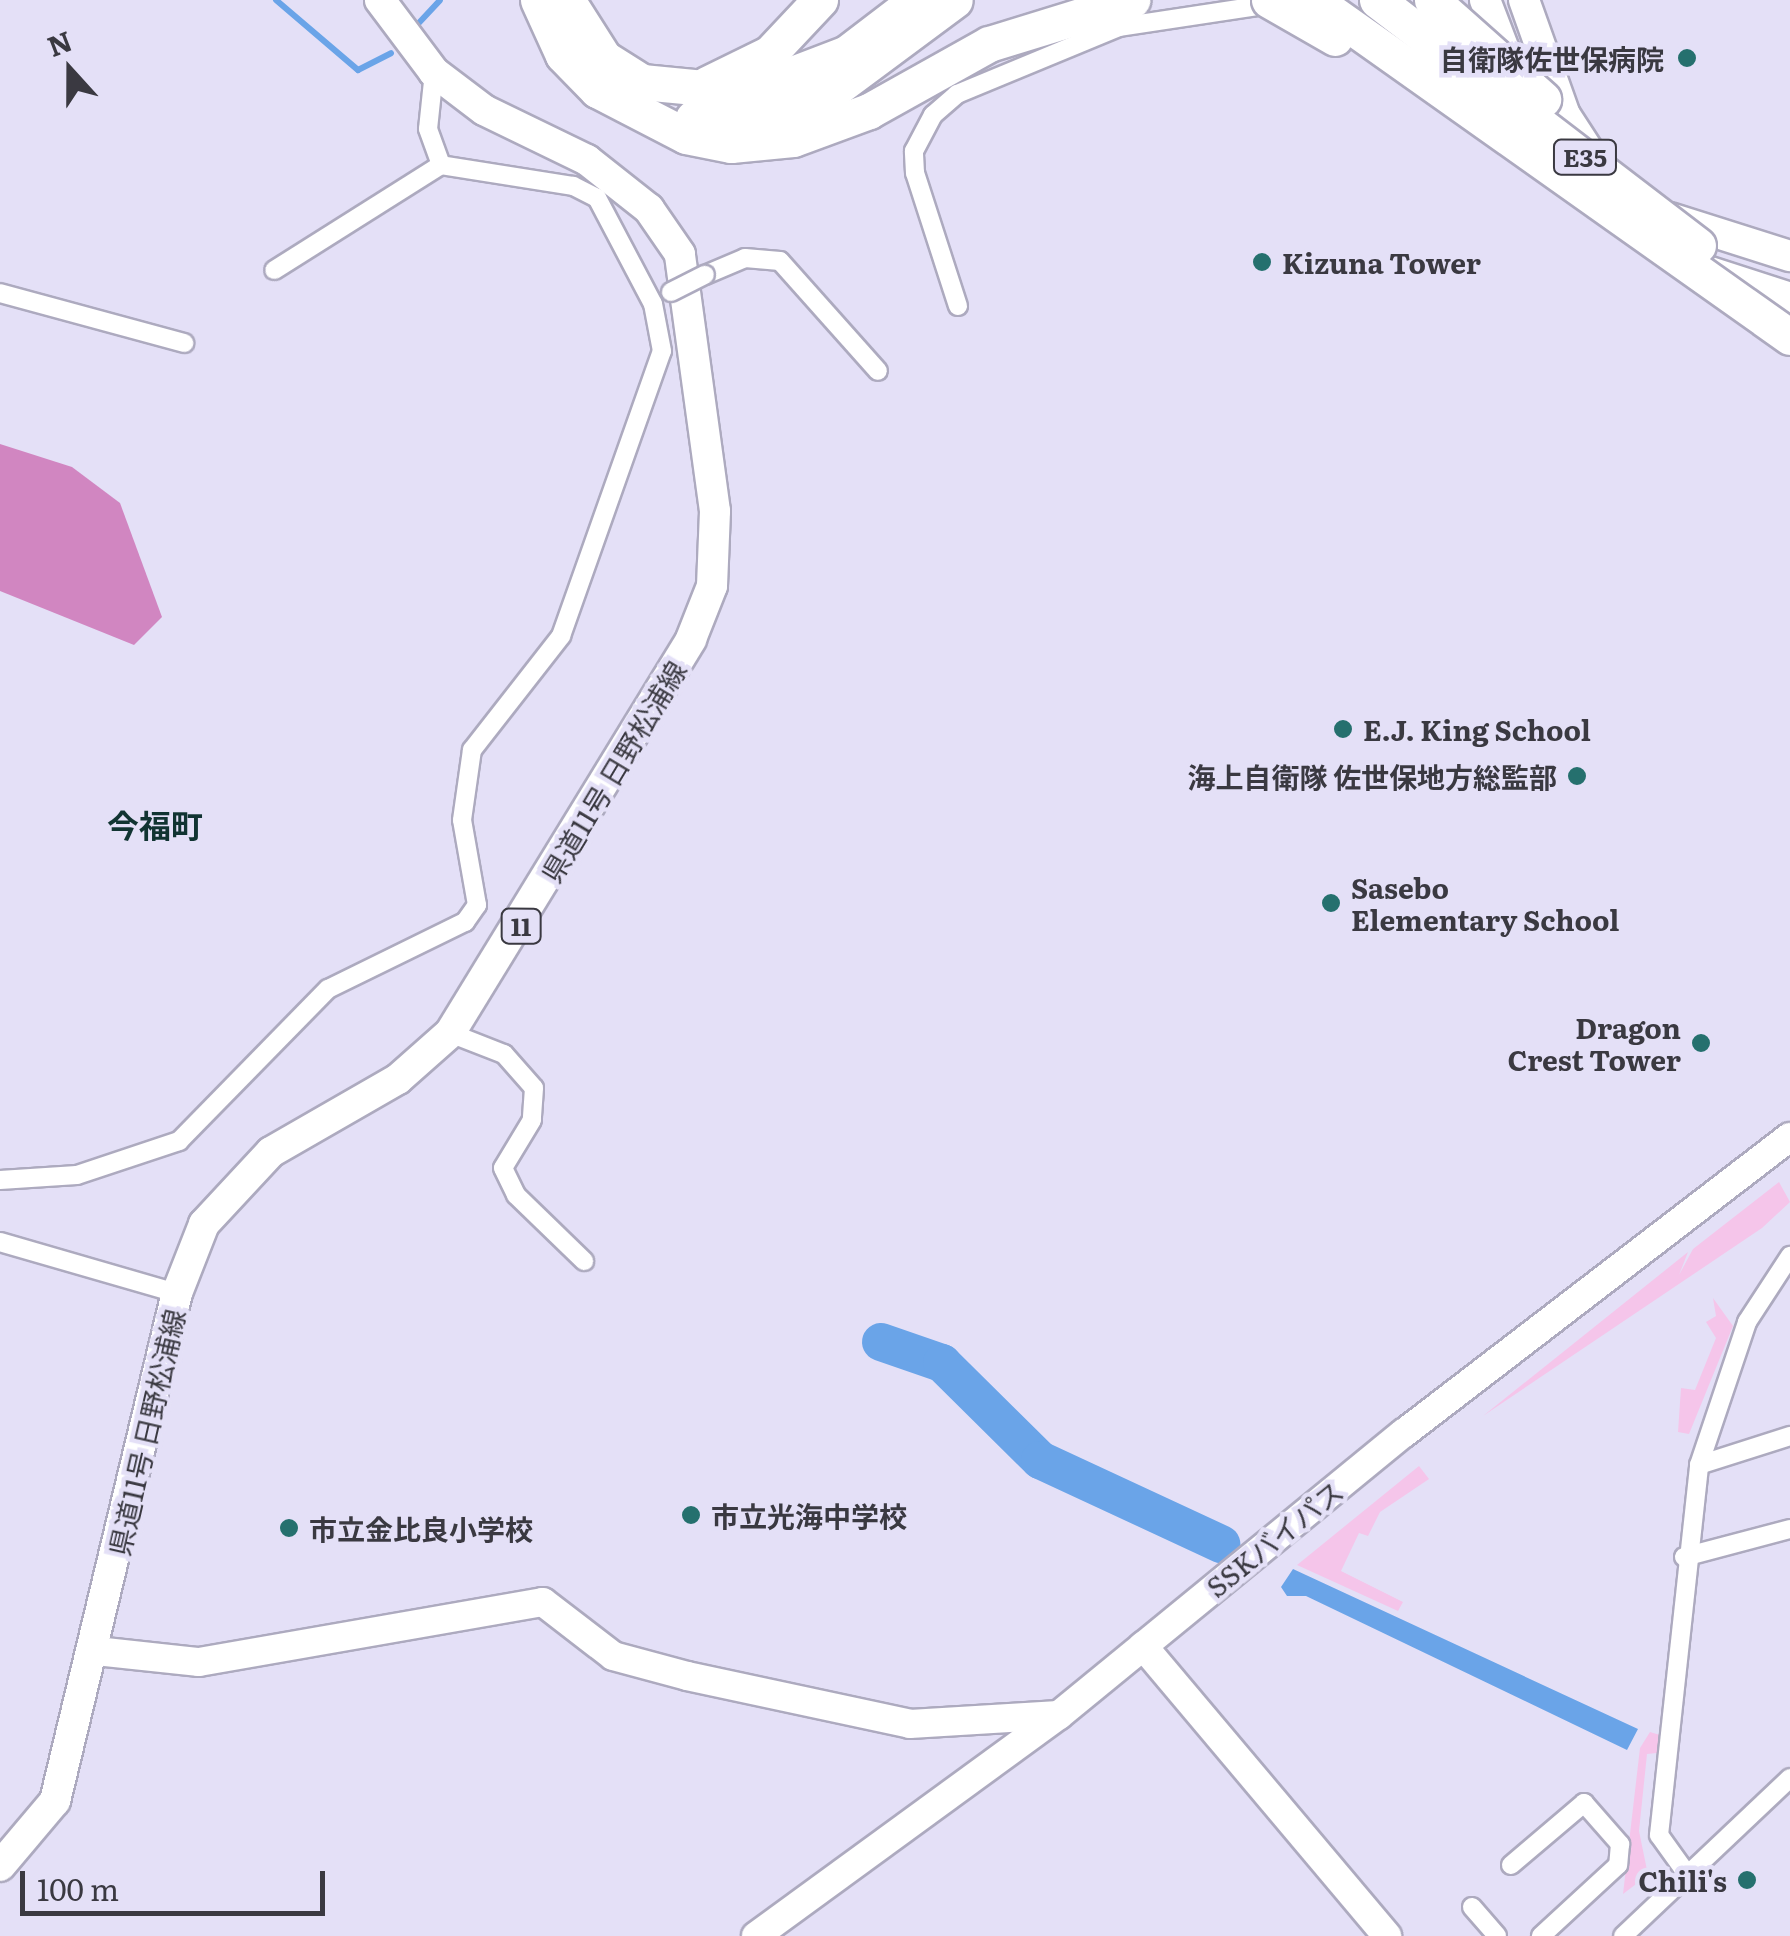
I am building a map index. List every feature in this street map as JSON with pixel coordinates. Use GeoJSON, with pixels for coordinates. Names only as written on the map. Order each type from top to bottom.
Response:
{"type":"FeatureCollection","features":[{"type":"Feature","properties":{"kind":"highway"},"geometry":{"type":"LineString","coordinates":[[538,0],[563,55],[597,90],[647,119],[731,145],[793,139],[869,111],[990,44],[1132,0]]}},
{"type":"Feature","properties":{"kind":"highway"},"geometry":{"type":"LineString","coordinates":[[567,0],[604,58],[642,82],[745,92],[796,76],[847,53],[916,0]]}},
{"type":"Feature","properties":{"kind":"highway"},"geometry":{"type":"LineString","coordinates":[[692,89],[770,53],[820,0]]}},
{"type":"Feature","properties":{"kind":"highway"},"geometry":{"type":"LineString","coordinates":[[647,119],[734,120],[812,101],[858,78],[955,0]]}},
{"type":"Feature","properties":{"kind":"highway"},"geometry":{"type":"LineString","coordinates":[[1268,0],[1644,234]]}},
{"type":"Feature","properties":{"kind":"highway","name":"E35"},"geometry":{"type":"LineString","coordinates":[[1314,0],[1790,337]]}},
{"type":"Feature","properties":{"kind":"highway","name":"E35"},"geometry":{"type":"LineString","coordinates":[[1377,0],[1775,296],[1790,320]]}},
{"type":"Feature","properties":{"kind":"highway"},"geometry":{"type":"LineString","coordinates":[[1432,0],[1775,296]]}},
{"type":"Feature","properties":{"kind":"main road","name":"県道11号 日野松浦線"},"geometry":{"type":"LineString","coordinates":[[0,1866],[55,1801],[96,1651],[177,1293],[204,1224],[238,1179],[398,1079],[450,1032],[691,639],[712,586],[715,511],[680,254],[648,209],[588,160],[484,110],[434,72],[380,0]]}},
{"type":"Feature","properties":{"kind":"main road"},"geometry":{"type":"LineString","coordinates":[[1485,0],[1536,128],[1624,238],[1775,296]]}},
{"type":"Feature","properties":{"kind":"main road"},"geometry":{"type":"LineString","coordinates":[[1524,0],[1565,116],[1598,164],[1662,216],[1790,256]]}},
{"type":"Feature","properties":{"kind":"street"},"geometry":{"type":"LineString","coordinates":[[958,306],[915,173],[914,151],[933,114],[956,94],[1119,27],[1288,0]]}},
{"type":"Feature","properties":{"kind":"street"},"geometry":{"type":"LineString","coordinates":[[434,72],[428,129],[442,165]]}},
{"type":"Feature","properties":{"kind":"street"},"geometry":{"type":"LineString","coordinates":[[0,1180],[77,1175],[179,1141],[328,989],[465,922],[477,904],[462,820],[472,750],[562,636],[662,351],[653,304],[598,198],[442,165],[274,270]]}},
{"type":"Feature","properties":{"kind":"street"},"geometry":{"type":"LineString","coordinates":[[653,304],[745,258],[780,262],[878,371]]}},
{"type":"Feature","properties":{"kind":"street"},"geometry":{"type":"LineString","coordinates":[[0,293],[184,343]]}},
{"type":"Feature","properties":{"kind":"street"},"geometry":{"type":"LineString","coordinates":[[450,1032],[504,1054],[534,1088],[532,1120],[504,1168],[516,1195],[584,1261]]}},
{"type":"Feature","properties":{"kind":"street","name":"SSKバイパス"},"geometry":{"type":"LineString","coordinates":[[756,1936],[1060,1715],[1790,1137]]}},
{"type":"Feature","properties":{"kind":"street"},"geometry":{"type":"LineString","coordinates":[[0,1242],[177,1293]]}},
{"type":"Feature","properties":{"kind":"street"},"geometry":{"type":"LineString","coordinates":[[1687,1874],[1659,1834],[1684,1557],[1699,1465],[1747,1322],[1790,1256]]}},
{"type":"Feature","properties":{"kind":"street"},"geometry":{"type":"LineString","coordinates":[[1699,1465],[1790,1436]]}},
{"type":"Feature","properties":{"kind":"street"},"geometry":{"type":"LineString","coordinates":[[1684,1557],[1790,1528]]}},
{"type":"Feature","properties":{"kind":"street"},"geometry":{"type":"LineString","coordinates":[[96,1651],[200,1662],[543,1602],[613,1656],[687,1676],[910,1724],[1060,1715]]}},
{"type":"Feature","properties":{"kind":"street"},"geometry":{"type":"LineString","coordinates":[[1143,1646],[1386,1936]]}},
{"type":"Feature","properties":{"kind":"street"},"geometry":{"type":"LineString","coordinates":[[1624,1935],[1790,1778]]}},
{"type":"Feature","properties":{"kind":"street"},"geometry":{"type":"LineString","coordinates":[[1511,1865],[1584,1803],[1620,1844],[1618,1866],[1540,1936]]}},
{"type":"Feature","properties":{"kind":"street"},"geometry":{"type":"LineString","coordinates":[[1472,1907],[1498,1936]]}},
{"type":"Feature","properties":{"kind":"shaded area"},"geometry":{"type":"Polygon","coordinates":[[[0,444],[72,467],[120,503],[162,617],[134,645],[0,591],[0,444]]]}},
{"type":"Feature","properties":{"kind":"shaded area"},"geometry":{"type":"Polygon","coordinates":[[[1779,1182],[1790,1202],[1762,1228],[1483,1416],[1688,1252],[1679,1275],[1693,1249],[1779,1182]]]}},
{"type":"Feature","properties":{"kind":"shaded area"},"geometry":{"type":"Polygon","coordinates":[[[1713,1298],[1733,1326],[1689,1434],[1678,1432],[1681,1388],[1695,1390],[1716,1338],[1706,1322],[1716,1316],[1713,1298]]]}},
{"type":"Feature","properties":{"kind":"shaded area"},"geometry":{"type":"Polygon","coordinates":[[[1419,1466],[1429,1479],[1380,1512],[1368,1536],[1359,1533],[1341,1571],[1403,1602],[1398,1611],[1297,1565],[1419,1466]]]}},
{"type":"Feature","properties":{"kind":"shaded area"},"geometry":{"type":"Polygon","coordinates":[[[1650,1732],[1660,1735],[1657,1753],[1647,1754],[1639,1831],[1648,1875],[1623,1894],[1640,1748],[1650,1732]]]}},
{"type":"Feature","properties":{"kind":"water"},"geometry":{"type":"Polygon","coordinates":[[[1293,1569],[1638,1729],[1627,1750],[1306,1596],[1287,1596],[1281,1587],[1293,1569]]]}},
{"type":"Feature","properties":{"kind":"waterway"},"geometry":{"type":"LineString","coordinates":[[276,0],[358,70],[391,53]]}},
{"type":"Feature","properties":{"kind":"waterway"},"geometry":{"type":"LineString","coordinates":[[416,26],[440,0]]}},
{"type":"Feature","properties":{"kind":"waterway"},"geometry":{"type":"LineString","coordinates":[[881,1342],[942,1363],[1040,1460],[1221,1544]]}},
{"type":"Feature","properties":{"kind":"place","name":"自衛隊佐世保病院"},"geometry":{"type":"Point","coordinates":[1687,58]}},
{"type":"Feature","properties":{"kind":"place","name":"Kizuna Tower"},"geometry":{"type":"Point","coordinates":[1262,262]}},
{"type":"Feature","properties":{"kind":"place","name":"E.J. King School"},"geometry":{"type":"Point","coordinates":[1343,729]}},
{"type":"Feature","properties":{"kind":"place","name":"海上自衛隊 佐世保地方総監部"},"geometry":{"type":"Point","coordinates":[1577,776]}},
{"type":"Feature","properties":{"kind":"place","name":"Sasebo Elementary School"},"geometry":{"type":"Point","coordinates":[1331,903]}},
{"type":"Feature","properties":{"kind":"place","name":"Dragon Crest Tower"},"geometry":{"type":"Point","coordinates":[1701,1043]}},
{"type":"Feature","properties":{"kind":"place","name":"市立光海中学校"},"geometry":{"type":"Point","coordinates":[691,1515]}},
{"type":"Feature","properties":{"kind":"place","name":"市立金比良小学校"},"geometry":{"type":"Point","coordinates":[289,1528]}},
{"type":"Feature","properties":{"kind":"place","name":"Chili's"},"geometry":{"type":"Point","coordinates":[1747,1880]}},
{"type":"Feature","properties":{"kind":"district","name":"今福町"},"geometry":{"type":"Point","coordinates":[155,824]}}]}
